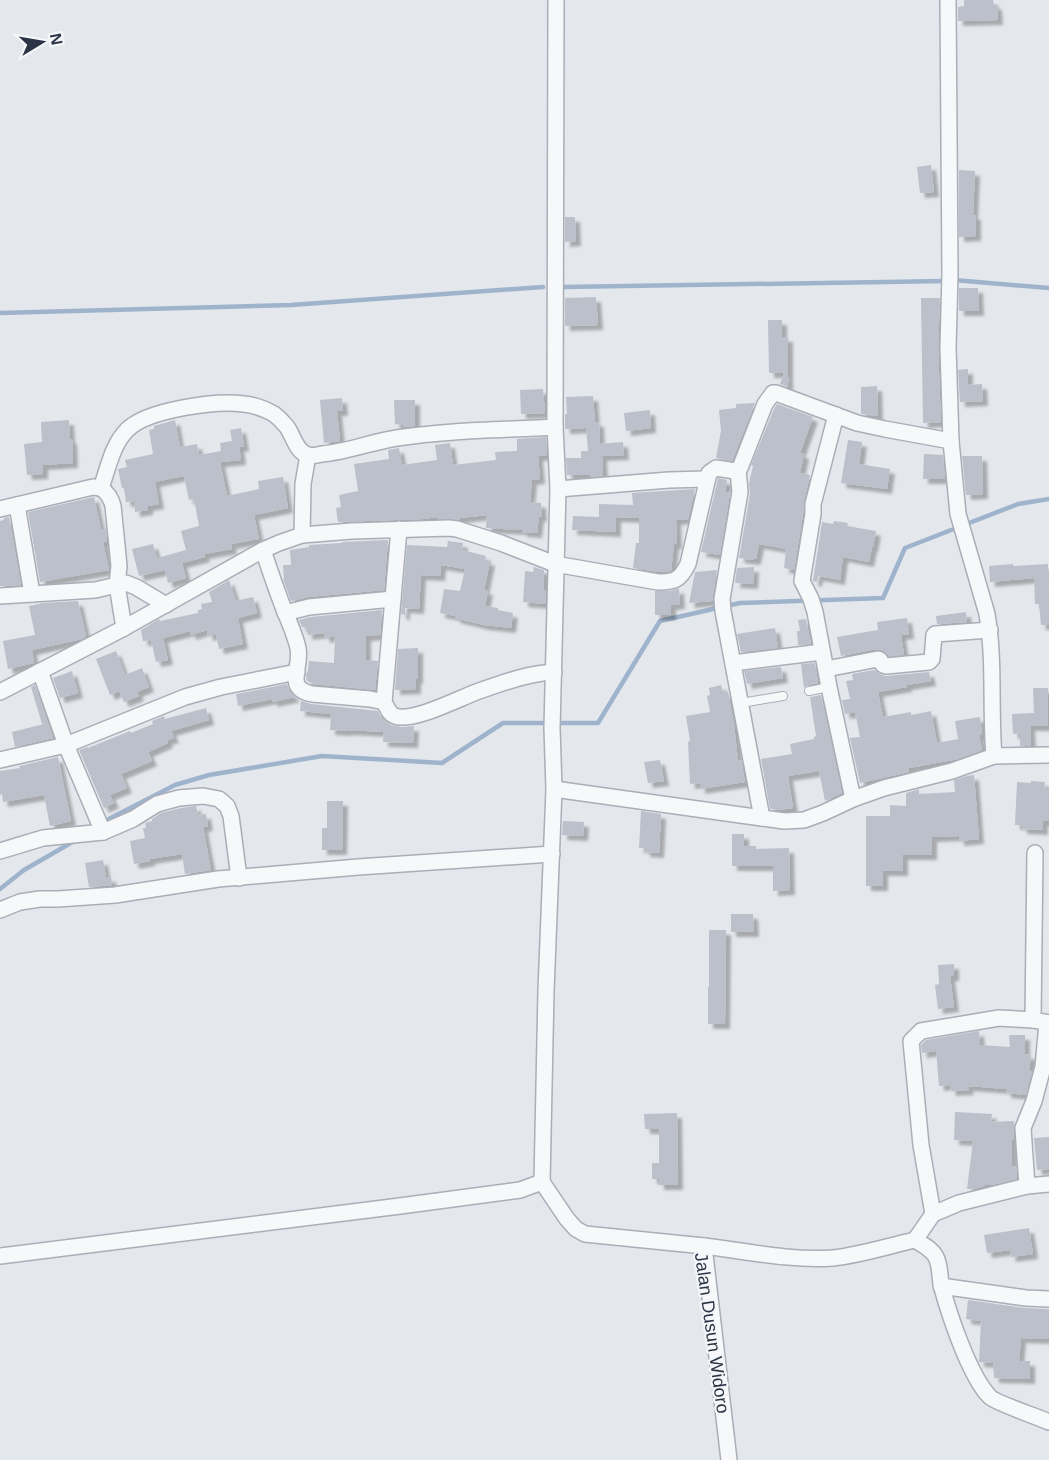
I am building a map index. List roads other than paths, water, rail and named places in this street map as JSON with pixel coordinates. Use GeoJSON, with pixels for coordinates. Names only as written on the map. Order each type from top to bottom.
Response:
{"type":"FeatureCollection","features":[{"type":"Feature","properties":{"kind":"street"},"geometry":{"type":"LineString","coordinates":[[0,1256],[411,1205],[520,1190],[542,1182],[546,991],[554,789],[552,728],[558,489],[555,427],[556,0]]}},
{"type":"Feature","properties":{"kind":"street"},"geometry":{"type":"LineString","coordinates":[[948,0],[950,274],[948,348],[951,441],[958,514],[990,630],[994,756]]}},
{"type":"Feature","properties":{"kind":"street"},"geometry":{"type":"LineString","coordinates":[[762,818],[723,605],[740,492],[738,470],[765,404],[773,393],[776,393],[857,423],[951,441]]}},
{"type":"Feature","properties":{"kind":"street"},"geometry":{"type":"LineString","coordinates":[[101,488],[114,449],[132,425],[148,418],[217,403],[246,404],[277,416],[288,427],[298,447],[308,455],[339,452],[375,442],[440,433],[555,427]]}},
{"type":"Feature","properties":{"kind":"street"},"geometry":{"type":"LineString","coordinates":[[836,415],[813,502],[802,580],[812,602],[853,798]]}},
{"type":"Feature","properties":{"kind":"street"},"geometry":{"type":"LineString","coordinates":[[302,535],[303,484],[308,455]]}},
{"type":"Feature","properties":{"kind":"street"},"geometry":{"type":"LineString","coordinates":[[0,692],[124,628],[263,550],[302,535],[457,529],[555,564],[658,582],[674,581],[681,577],[688,564],[709,473],[716,468],[738,470]]}},
{"type":"Feature","properties":{"kind":"street"},"geometry":{"type":"LineString","coordinates":[[558,489],[707,479]]}},
{"type":"Feature","properties":{"kind":"street"},"geometry":{"type":"LineString","coordinates":[[0,508],[93,488],[101,488],[107,492],[113,506],[119,566],[117,585],[124,628]]}},
{"type":"Feature","properties":{"kind":"street"},"geometry":{"type":"LineString","coordinates":[[17,505],[32,594]]}},
{"type":"Feature","properties":{"kind":"street"},"geometry":{"type":"LineString","coordinates":[[399,530],[384,702],[390,713],[395,717],[417,715],[482,690],[534,674],[554,672]]}},
{"type":"Feature","properties":{"kind":"street"},"geometry":{"type":"LineString","coordinates":[[263,550],[298,648],[296,685],[304,693],[384,702]]}},
{"type":"Feature","properties":{"kind":"street"},"geometry":{"type":"LineString","coordinates":[[0,596],[95,590],[126,583],[136,586],[166,605]]}},
{"type":"Feature","properties":{"kind":"street"},"geometry":{"type":"LineString","coordinates":[[285,614],[309,608],[393,598]]}},
{"type":"Feature","properties":{"kind":"street"},"geometry":{"type":"LineString","coordinates":[[826,669],[878,659],[883,666],[929,662],[932,660],[935,634],[990,630]]}},
{"type":"Feature","properties":{"kind":"street"},"geometry":{"type":"LineString","coordinates":[[733,663],[822,652]]}},
{"type":"Feature","properties":{"kind":"street"},"geometry":{"type":"LineString","coordinates":[[40,671],[66,745],[103,832]]}},
{"type":"Feature","properties":{"kind":"street"},"geometry":{"type":"LineString","coordinates":[[0,760],[66,745],[185,696],[297,672]]}},
{"type":"Feature","properties":{"kind":"street"},"geometry":{"type":"LineString","coordinates":[[554,789],[784,821],[804,820],[853,798],[952,771],[994,756],[1049,755]]}},
{"type":"Feature","properties":{"kind":"street"},"geometry":{"type":"LineString","coordinates":[[0,851],[43,838],[103,832],[133,819],[157,804],[203,796],[219,799],[227,806],[231,816],[238,878]]}},
{"type":"Feature","properties":{"kind":"street"},"geometry":{"type":"LineString","coordinates":[[0,910],[20,902],[40,899],[115,895],[218,879],[552,854]]}},
{"type":"Feature","properties":{"kind":"street"},"geometry":{"type":"LineString","coordinates":[[1027,1186],[1023,1128],[1034,1101],[1043,1067],[1035,854]]}},
{"type":"Feature","properties":{"kind":"street"},"geometry":{"type":"LineString","coordinates":[[933,1214],[921,1145],[911,1041],[921,1030],[954,1024],[999,1018],[1043,1022]]}},
{"type":"Feature","properties":{"kind":"street","name":"Jalan Dusun Widoro"},"geometry":{"type":"LineString","coordinates":[[542,1182],[567,1219],[576,1229],[585,1234],[704,1246],[729,1460]]}},
{"type":"Feature","properties":{"kind":"street"},"geometry":{"type":"LineString","coordinates":[[704,1246],[798,1257],[842,1257],[915,1240],[933,1214],[959,1203],[1027,1186],[1049,1184]]}},
{"type":"Feature","properties":{"kind":"street"},"geometry":{"type":"LineString","coordinates":[[915,1240],[936,1256],[941,1286],[961,1343],[972,1368],[991,1399],[1049,1422]]}},
{"type":"Feature","properties":{"kind":"street"},"geometry":{"type":"LineString","coordinates":[[941,1286],[1049,1299]]}},
{"type":"Feature","properties":{"kind":"lane"},"geometry":{"type":"LineString","coordinates":[[809,691],[829,687]]}},
{"type":"Feature","properties":{"kind":"lane"},"geometry":{"type":"LineString","coordinates":[[741,703],[783,696]]}},
{"type":"Feature","properties":{"kind":"waterway"},"geometry":{"type":"LineString","coordinates":[[954,280],[1049,288]]}},
{"type":"Feature","properties":{"kind":"waterway"},"geometry":{"type":"LineString","coordinates":[[564,287],[946,281]]}},
{"type":"Feature","properties":{"kind":"waterway"},"geometry":{"type":"LineString","coordinates":[[0,313],[291,305],[543,287]]}},
{"type":"Feature","properties":{"kind":"waterway"},"geometry":{"type":"LineString","coordinates":[[103,822],[175,785],[209,775],[322,756],[442,763],[503,723],[598,723],[660,621],[740,603],[883,598],[905,548],[1018,504],[1049,499]]}},
{"type":"Feature","properties":{"kind":"waterway"},"geometry":{"type":"LineString","coordinates":[[0,889],[24,870],[76,840]]}}]}
